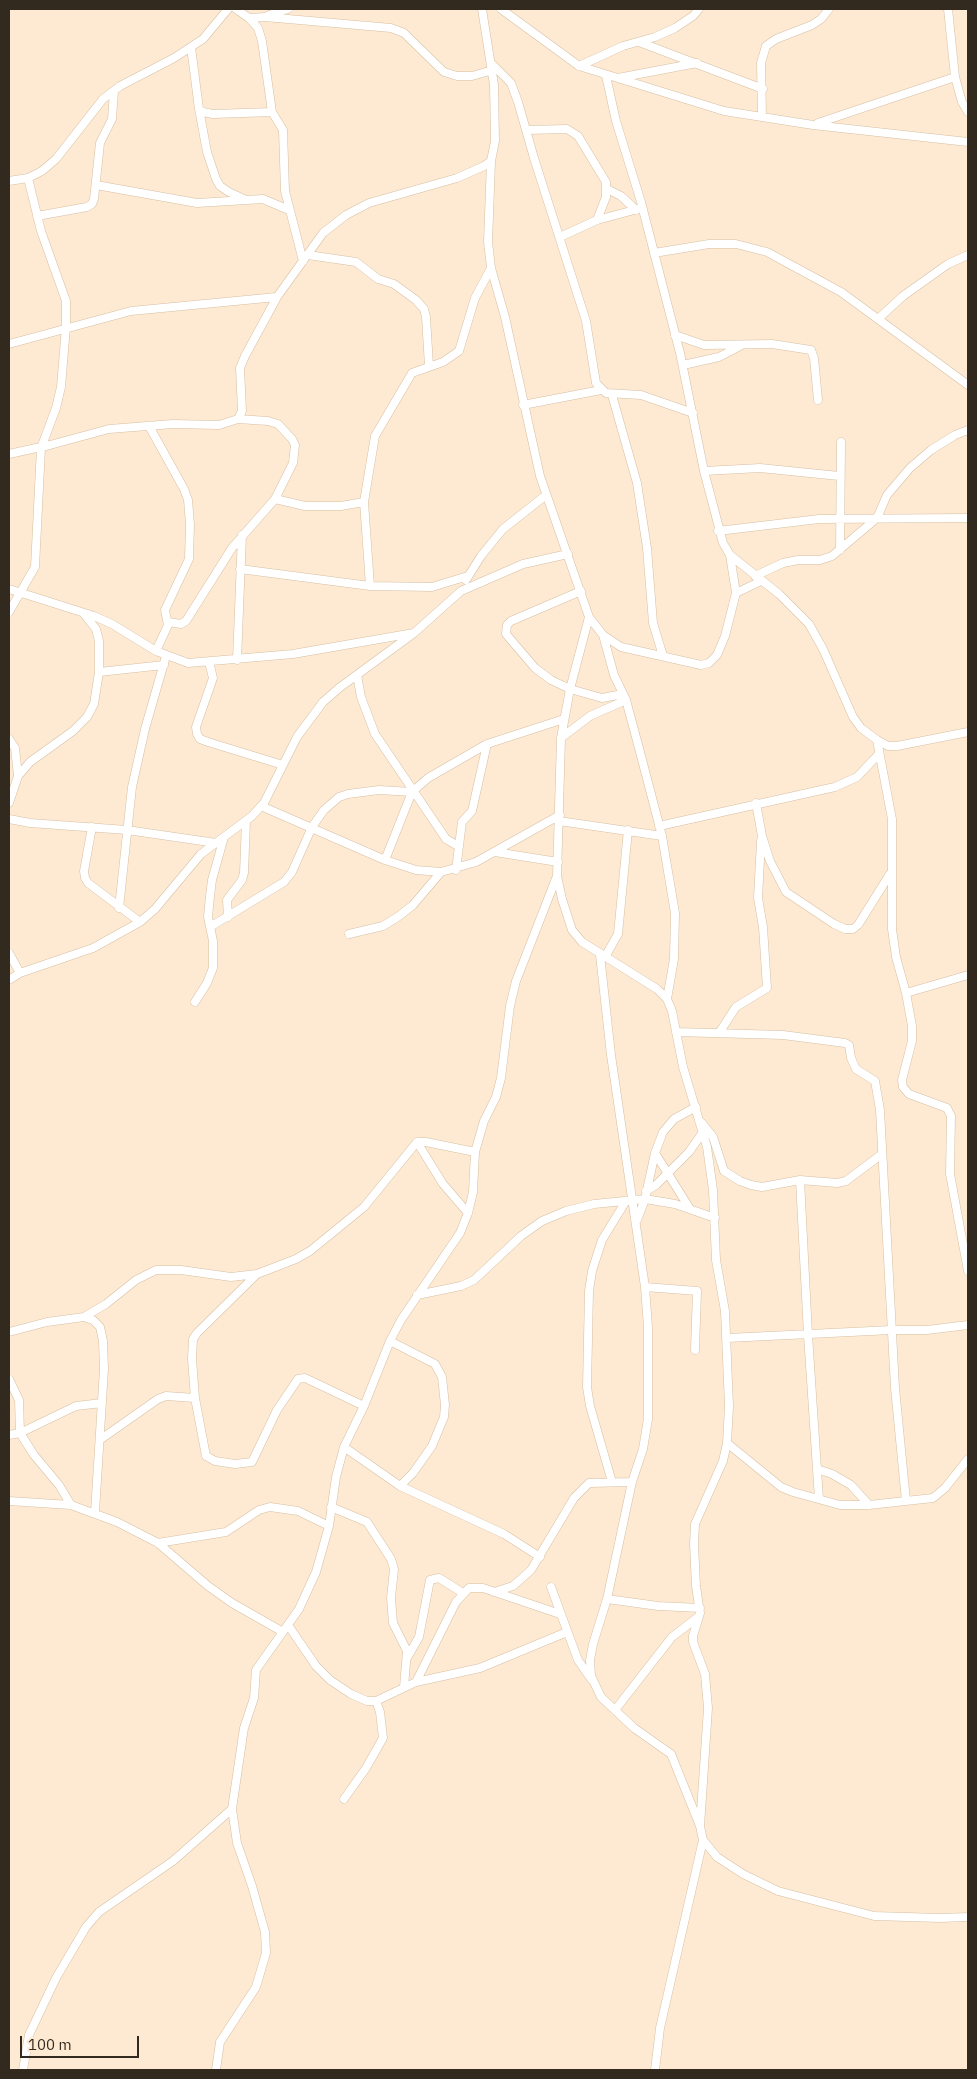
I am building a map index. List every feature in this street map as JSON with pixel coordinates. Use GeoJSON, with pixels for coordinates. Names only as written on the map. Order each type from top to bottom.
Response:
{"type":"FeatureCollection","features":[{"type":"Feature","properties":{"kind":"street"},"geometry":{"type":"LineString","coordinates":[[9,181],[28,178],[42,171],[56,159],[95,107],[114,91],[203,39],[228,9]]}},
{"type":"Feature","properties":{"kind":"street"},"geometry":{"type":"LineString","coordinates":[[236,9],[249,18],[258,28],[262,41],[272,112],[283,130],[285,191],[289,210],[306,258]]}},
{"type":"Feature","properties":{"kind":"street"},"geometry":{"type":"LineString","coordinates":[[265,17],[288,9]]}},
{"type":"Feature","properties":{"kind":"street"},"geometry":{"type":"LineString","coordinates":[[482,9],[492,67],[495,141],[491,161],[488,242],[490,268],[505,317],[546,495],[581,591],[588,617],[603,635],[621,647],[701,665],[714,660],[726,636],[736,593],[730,555],[718,531],[675,334],[654,254],[639,209],[606,76]]}},
{"type":"Feature","properties":{"kind":"street"},"geometry":{"type":"LineString","coordinates":[[500,9],[579,66],[606,76],[724,111],[813,125],[968,142]]}},
{"type":"Feature","properties":{"kind":"street"},"geometry":{"type":"LineString","coordinates":[[579,66],[606,52],[675,28],[693,16],[699,9]]}},
{"type":"Feature","properties":{"kind":"street"},"geometry":{"type":"LineString","coordinates":[[762,116],[763,89],[761,63],[766,46],[812,25],[822,19],[829,9]]}},
{"type":"Feature","properties":{"kind":"street"},"geometry":{"type":"LineString","coordinates":[[948,9],[955,77],[962,102],[968,112]]}},
{"type":"Feature","properties":{"kind":"street"},"geometry":{"type":"LineString","coordinates":[[249,18],[265,17],[391,28],[404,33],[444,72],[457,76],[472,76],[492,67]]}},
{"type":"Feature","properties":{"kind":"street"},"geometry":{"type":"LineString","coordinates":[[639,42],[763,89]]}},
{"type":"Feature","properties":{"kind":"street"},"geometry":{"type":"LineString","coordinates":[[191,47],[207,152],[216,179],[220,186],[244,200]]}},
{"type":"Feature","properties":{"kind":"street"},"geometry":{"type":"LineString","coordinates":[[616,79],[697,63]]}},
{"type":"Feature","properties":{"kind":"street"},"geometry":{"type":"LineString","coordinates":[[492,67],[512,83],[586,322],[594,377],[601,390]]}},
{"type":"Feature","properties":{"kind":"street"},"geometry":{"type":"LineString","coordinates":[[813,125],[955,77]]}},
{"type":"Feature","properties":{"kind":"street"},"geometry":{"type":"LineString","coordinates":[[37,216],[87,207],[94,199],[100,143],[112,119],[114,91]]}},
{"type":"Feature","properties":{"kind":"street"},"geometry":{"type":"LineString","coordinates":[[199,109],[213,114],[272,112]]}},
{"type":"Feature","properties":{"kind":"street"},"geometry":{"type":"LineString","coordinates":[[527,130],[554,128],[573,131],[606,182],[607,188],[596,220]]}},
{"type":"Feature","properties":{"kind":"street"},"geometry":{"type":"LineString","coordinates":[[238,419],[242,411],[240,368],[277,297],[323,233],[334,223],[369,203],[457,178],[491,161]]}},
{"type":"Feature","properties":{"kind":"street"},"geometry":{"type":"LineString","coordinates":[[9,612],[35,567],[41,448],[56,408],[61,387],[66,327],[66,301],[37,216],[28,178]]}},
{"type":"Feature","properties":{"kind":"street"},"geometry":{"type":"LineString","coordinates":[[96,185],[197,203],[216,204],[263,199],[289,210]]}},
{"type":"Feature","properties":{"kind":"street"},"geometry":{"type":"LineString","coordinates":[[607,188],[639,209]]}},
{"type":"Feature","properties":{"kind":"street"},"geometry":{"type":"LineString","coordinates":[[560,237],[596,220],[639,209]]}},
{"type":"Feature","properties":{"kind":"street"},"geometry":{"type":"LineString","coordinates":[[654,254],[709,244],[736,244],[766,252],[841,292],[968,385]]}},
{"type":"Feature","properties":{"kind":"street"},"geometry":{"type":"LineString","coordinates":[[878,319],[903,296],[948,264],[968,256]]}},
{"type":"Feature","properties":{"kind":"street"},"geometry":{"type":"LineString","coordinates":[[306,258],[356,262],[378,279],[394,284],[416,300],[424,309],[426,317],[429,366]]}},
{"type":"Feature","properties":{"kind":"street"},"geometry":{"type":"LineString","coordinates":[[370,586],[364,502],[378,428],[412,373],[452,357],[459,351],[475,298],[490,268]]}},
{"type":"Feature","properties":{"kind":"street"},"geometry":{"type":"LineString","coordinates":[[9,344],[66,327],[131,311],[164,306],[277,297]]}},
{"type":"Feature","properties":{"kind":"street"},"geometry":{"type":"LineString","coordinates":[[675,334],[704,344],[772,344],[812,350],[818,400]]}},
{"type":"Feature","properties":{"kind":"street"},"geometry":{"type":"LineString","coordinates":[[682,365],[719,357],[743,344]]}},
{"type":"Feature","properties":{"kind":"street"},"geometry":{"type":"LineString","coordinates":[[524,405],[601,390],[612,395],[641,395],[692,414]]}},
{"type":"Feature","properties":{"kind":"street"},"geometry":{"type":"LineString","coordinates":[[612,395],[637,483],[647,548],[653,623],[663,656]]}},
{"type":"Feature","properties":{"kind":"street"},"geometry":{"type":"LineString","coordinates":[[9,454],[41,448],[109,429],[149,426],[219,426],[238,419],[273,422],[292,439],[295,445],[293,463],[275,499],[220,563],[186,621],[182,624],[168,622]]}},
{"type":"Feature","properties":{"kind":"street"},"geometry":{"type":"LineString","coordinates":[[149,426],[181,481],[188,500],[189,559],[165,610],[168,622],[156,651]]}},
{"type":"Feature","properties":{"kind":"street"},"geometry":{"type":"LineString","coordinates":[[736,593],[783,563],[798,560],[820,560],[832,556],[876,518],[887,495],[910,468],[931,450],[955,435],[968,430]]}},
{"type":"Feature","properties":{"kind":"street"},"geometry":{"type":"LineString","coordinates":[[840,550],[839,476],[841,442]]}},
{"type":"Feature","properties":{"kind":"street"},"geometry":{"type":"LineString","coordinates":[[704,470],[760,468],[839,476]]}},
{"type":"Feature","properties":{"kind":"street"},"geometry":{"type":"LineString","coordinates":[[461,591],[468,576],[504,529],[546,495]]}},
{"type":"Feature","properties":{"kind":"street"},"geometry":{"type":"LineString","coordinates":[[275,499],[305,506],[341,506],[364,502]]}},
{"type":"Feature","properties":{"kind":"street"},"geometry":{"type":"LineString","coordinates":[[718,531],[839,519],[968,518]]}},
{"type":"Feature","properties":{"kind":"street"},"geometry":{"type":"LineString","coordinates":[[237,660],[242,536]]}},
{"type":"Feature","properties":{"kind":"street"},"geometry":{"type":"LineString","coordinates":[[9,980],[20,973],[93,948],[140,922],[155,909],[201,854],[246,821],[261,806],[297,737],[323,702],[414,633],[461,591],[523,564],[568,554]]}},
{"type":"Feature","properties":{"kind":"street"},"geometry":{"type":"LineString","coordinates":[[730,555],[796,609],[808,624],[823,649],[853,717],[862,728],[877,740],[888,746],[897,746],[968,732]]}},
{"type":"Feature","properties":{"kind":"street"},"geometry":{"type":"LineString","coordinates":[[240,569],[370,586],[432,587],[468,576]]}},
{"type":"Feature","properties":{"kind":"street"},"geometry":{"type":"LineString","coordinates":[[9,589],[112,624],[156,651],[188,663],[293,654],[414,633]]}},
{"type":"Feature","properties":{"kind":"street"},"geometry":{"type":"LineString","coordinates":[[581,591],[511,621],[506,629],[506,634],[535,668],[551,680],[570,689],[602,698],[625,697]]}},
{"type":"Feature","properties":{"kind":"street"},"geometry":{"type":"LineString","coordinates":[[9,803],[18,776],[30,762],[73,731],[86,717],[94,704],[99,672],[99,641],[96,629],[82,613]]}},
{"type":"Feature","properties":{"kind":"street"},"geometry":{"type":"LineString","coordinates":[[588,617],[570,689],[561,738],[558,876],[562,900],[572,930],[582,942],[657,990],[667,999]]}},
{"type":"Feature","properties":{"kind":"street"},"geometry":{"type":"LineString","coordinates":[[603,635],[614,675],[625,697],[662,836],[676,925],[667,999],[683,1067],[703,1132],[713,1190],[716,1260],[725,1311],[729,1406],[728,1443],[723,1462],[696,1524],[694,1564],[700,1613],[693,1642],[705,1674],[708,1708],[700,1826]]}},
{"type":"Feature","properties":{"kind":"street"},"geometry":{"type":"LineString","coordinates":[[119,908],[127,830],[138,759],[166,656]]}},
{"type":"Feature","properties":{"kind":"street"},"geometry":{"type":"LineString","coordinates":[[209,662],[213,678],[196,726],[200,739],[283,765]]}},
{"type":"Feature","properties":{"kind":"street"},"geometry":{"type":"LineString","coordinates":[[99,672],[164,665]]}},
{"type":"Feature","properties":{"kind":"street"},"geometry":{"type":"LineString","coordinates":[[357,675],[361,696],[374,734],[446,840],[458,846]]}},
{"type":"Feature","properties":{"kind":"street"},"geometry":{"type":"LineString","coordinates":[[561,738],[590,716],[625,697]]}},
{"type":"Feature","properties":{"kind":"street"},"geometry":{"type":"LineString","coordinates":[[385,860],[413,791],[441,769],[487,744],[564,719]]}},
{"type":"Feature","properties":{"kind":"street"},"geometry":{"type":"LineString","coordinates":[[9,739],[15,748],[18,776]]}},
{"type":"Feature","properties":{"kind":"street"},"geometry":{"type":"LineString","coordinates":[[877,740],[878,755],[892,819],[892,929],[896,957],[906,993],[912,1026],[912,1041],[902,1080],[903,1087],[909,1094],[947,1108],[951,1116],[950,1174],[968,1271]]}},
{"type":"Feature","properties":{"kind":"street"},"geometry":{"type":"LineString","coordinates":[[456,870],[462,822],[472,811],[487,744]]}},
{"type":"Feature","properties":{"kind":"street"},"geometry":{"type":"LineString","coordinates":[[659,826],[835,787],[857,777],[878,755]]}},
{"type":"Feature","properties":{"kind":"street"},"geometry":{"type":"LineString","coordinates":[[210,927],[284,882],[292,872],[312,827],[331,803],[348,794],[379,790],[413,791]]}},
{"type":"Feature","properties":{"kind":"street"},"geometry":{"type":"LineString","coordinates":[[756,803],[762,836],[770,861],[786,892],[845,929],[852,929],[858,925],[892,870]]}},
{"type":"Feature","properties":{"kind":"street"},"geometry":{"type":"LineString","coordinates":[[261,806],[385,860],[416,870],[441,872],[456,870],[495,852],[559,818],[662,836]]}},
{"type":"Feature","properties":{"kind":"street"},"geometry":{"type":"LineString","coordinates":[[9,819],[127,830],[216,843]]}},
{"type":"Feature","properties":{"kind":"street"},"geometry":{"type":"LineString","coordinates":[[228,917],[228,900],[242,880],[244,873],[246,821]]}},
{"type":"Feature","properties":{"kind":"street"},"geometry":{"type":"LineString","coordinates":[[92,827],[84,871],[85,878],[88,883],[119,908],[140,922]]}},
{"type":"Feature","properties":{"kind":"street"},"geometry":{"type":"LineString","coordinates":[[594,1682],[590,1660],[607,1599],[632,1482],[643,1448],[648,1418],[648,1327],[645,1287],[636,1222],[629,1200],[611,1055],[603,956],[618,934],[628,830]]}},
{"type":"Feature","properties":{"kind":"street"},"geometry":{"type":"LineString","coordinates":[[719,1032],[736,1007],[766,988],[763,927],[758,898],[762,836]]}},
{"type":"Feature","properties":{"kind":"street"},"geometry":{"type":"LineString","coordinates":[[195,1002],[213,968],[213,941],[208,917],[212,880],[224,837]]}},
{"type":"Feature","properties":{"kind":"street"},"geometry":{"type":"LineString","coordinates":[[495,852],[558,862]]}},
{"type":"Feature","properties":{"kind":"street"},"geometry":{"type":"LineString","coordinates":[[349,934],[383,926],[399,916],[413,905],[441,872]]}},
{"type":"Feature","properties":{"kind":"street"},"geometry":{"type":"LineString","coordinates":[[216,2070],[220,2042],[256,1987],[266,1953],[265,1932],[237,1843],[232,1810],[244,1728],[254,1698],[256,1670],[286,1629],[316,1572],[329,1526],[336,1477],[344,1447],[364,1406],[390,1341],[417,1295],[460,1233],[468,1213],[472,1192],[475,1152],[484,1121],[496,1097],[501,1078],[510,1006],[516,981],[558,876]]}},
{"type":"Feature","properties":{"kind":"street"},"geometry":{"type":"LineString","coordinates":[[9,953],[20,973]]}},
{"type":"Feature","properties":{"kind":"street"},"geometry":{"type":"LineString","coordinates":[[906,993],[968,975]]}},
{"type":"Feature","properties":{"kind":"street"},"geometry":{"type":"LineString","coordinates":[[676,1032],[719,1032],[783,1036],[849,1045],[853,1064],[876,1081],[878,1088],[899,1440],[906,1501]]}},
{"type":"Feature","properties":{"kind":"street"},"geometry":{"type":"LineString","coordinates":[[636,1222],[646,1195],[659,1140],[668,1125],[696,1107]]}},
{"type":"Feature","properties":{"kind":"street"},"geometry":{"type":"LineString","coordinates":[[700,1121],[713,1137],[724,1171],[740,1181],[762,1187],[800,1180],[837,1183],[846,1181],[882,1154]]}},
{"type":"Feature","properties":{"kind":"street"},"geometry":{"type":"LineString","coordinates":[[417,1295],[461,1286],[474,1280],[521,1236],[542,1221],[576,1209],[629,1200],[646,1195],[689,1152],[703,1132]]}},
{"type":"Feature","properties":{"kind":"street"},"geometry":{"type":"LineString","coordinates":[[418,1142],[475,1152]]}},
{"type":"Feature","properties":{"kind":"street"},"geometry":{"type":"LineString","coordinates":[[418,1142],[443,1184],[468,1213]]}},
{"type":"Feature","properties":{"kind":"street"},"geometry":{"type":"LineString","coordinates":[[9,1332],[47,1322],[84,1317],[106,1304],[136,1280],[156,1270],[180,1270],[231,1277],[257,1274],[296,1259],[348,1222],[379,1192],[418,1142]]}},
{"type":"Feature","properties":{"kind":"street"},"geometry":{"type":"LineString","coordinates":[[655,1153],[690,1209]]}},
{"type":"Feature","properties":{"kind":"street"},"geometry":{"type":"LineString","coordinates":[[800,1180],[819,1499]]}},
{"type":"Feature","properties":{"kind":"street"},"geometry":{"type":"LineString","coordinates":[[646,1195],[715,1218]]}},
{"type":"Feature","properties":{"kind":"street"},"geometry":{"type":"LineString","coordinates":[[612,1482],[590,1406],[587,1387],[589,1291],[592,1271],[602,1240],[629,1200]]}},
{"type":"Feature","properties":{"kind":"street"},"geometry":{"type":"LineString","coordinates":[[257,1274],[208,1321],[193,1340],[192,1359],[196,1398],[206,1456],[215,1461],[235,1464],[246,1464],[255,1457],[276,1410],[298,1379],[305,1378],[364,1406]]}},
{"type":"Feature","properties":{"kind":"street"},"geometry":{"type":"LineString","coordinates":[[645,1287],[697,1291],[696,1350]]}},
{"type":"Feature","properties":{"kind":"street"},"geometry":{"type":"LineString","coordinates":[[84,1317],[93,1320],[100,1327],[103,1341],[101,1440],[95,1512]]}},
{"type":"Feature","properties":{"kind":"street"},"geometry":{"type":"LineString","coordinates":[[727,1338],[927,1330],[968,1325]]}},
{"type":"Feature","properties":{"kind":"street"},"geometry":{"type":"LineString","coordinates":[[390,1341],[435,1364],[442,1377],[445,1405],[444,1417],[432,1446],[400,1486]]}},
{"type":"Feature","properties":{"kind":"street"},"geometry":{"type":"LineString","coordinates":[[9,1379],[19,1400],[20,1433],[34,1455],[59,1485],[71,1505]]}},
{"type":"Feature","properties":{"kind":"street"},"geometry":{"type":"LineString","coordinates":[[101,1440],[158,1399],[166,1396],[196,1398]]}},
{"type":"Feature","properties":{"kind":"street"},"geometry":{"type":"LineString","coordinates":[[9,1435],[20,1433],[76,1406],[102,1403]]}},
{"type":"Feature","properties":{"kind":"street"},"geometry":{"type":"LineString","coordinates":[[728,1443],[780,1487],[840,1505],[869,1505],[927,1499],[939,1495],[968,1459]]}},
{"type":"Feature","properties":{"kind":"street"},"geometry":{"type":"LineString","coordinates":[[344,1447],[400,1486],[504,1534],[540,1557]]}},
{"type":"Feature","properties":{"kind":"street"},"geometry":{"type":"LineString","coordinates":[[817,1469],[832,1474],[851,1485],[869,1505]]}},
{"type":"Feature","properties":{"kind":"street"},"geometry":{"type":"LineString","coordinates":[[494,1592],[513,1586],[521,1581],[540,1557],[574,1498],[582,1488],[589,1483],[632,1482]]}},
{"type":"Feature","properties":{"kind":"street"},"geometry":{"type":"LineString","coordinates":[[9,1501],[71,1505],[95,1512],[158,1543],[232,1603],[286,1629],[330,1680],[351,1694],[367,1701],[376,1701],[416,1682],[480,1668],[568,1632]]}},
{"type":"Feature","properties":{"kind":"street"},"geometry":{"type":"LineString","coordinates":[[158,1543],[226,1532],[259,1510],[270,1507],[298,1511],[329,1526]]}},
{"type":"Feature","properties":{"kind":"street"},"geometry":{"type":"LineString","coordinates":[[331,1508],[367,1522],[388,1553],[394,1569],[391,1598],[393,1623],[405,1645],[407,1659],[404,1687]]}},
{"type":"Feature","properties":{"kind":"street"},"geometry":{"type":"LineString","coordinates":[[407,1659],[419,1637],[430,1580],[439,1578],[463,1593]]}},
{"type":"Feature","properties":{"kind":"street"},"geometry":{"type":"LineString","coordinates":[[416,1682],[444,1629],[450,1613],[463,1593],[476,1586],[560,1614]]}},
{"type":"Feature","properties":{"kind":"street"},"geometry":{"type":"LineString","coordinates":[[551,1587],[578,1660],[594,1682],[601,1697],[634,1728],[671,1754],[700,1826],[703,1840],[660,2028],[655,2070]]}},
{"type":"Feature","properties":{"kind":"street"},"geometry":{"type":"LineString","coordinates":[[607,1599],[658,1606],[700,1608]]}},
{"type":"Feature","properties":{"kind":"street"},"geometry":{"type":"LineString","coordinates":[[615,1710],[672,1637],[698,1617]]}},
{"type":"Feature","properties":{"kind":"street"},"geometry":{"type":"LineString","coordinates":[[344,1799],[366,1768],[383,1738],[380,1712],[376,1701]]}},
{"type":"Feature","properties":{"kind":"street"},"geometry":{"type":"LineString","coordinates":[[23,2070],[29,2035],[56,1978],[86,1927],[99,1912],[173,1861],[232,1810]]}},
{"type":"Feature","properties":{"kind":"street"},"geometry":{"type":"LineString","coordinates":[[703,1840],[717,1857],[743,1874],[766,1886],[808,1900],[874,1916],[940,1918],[968,1916]]}}]}
